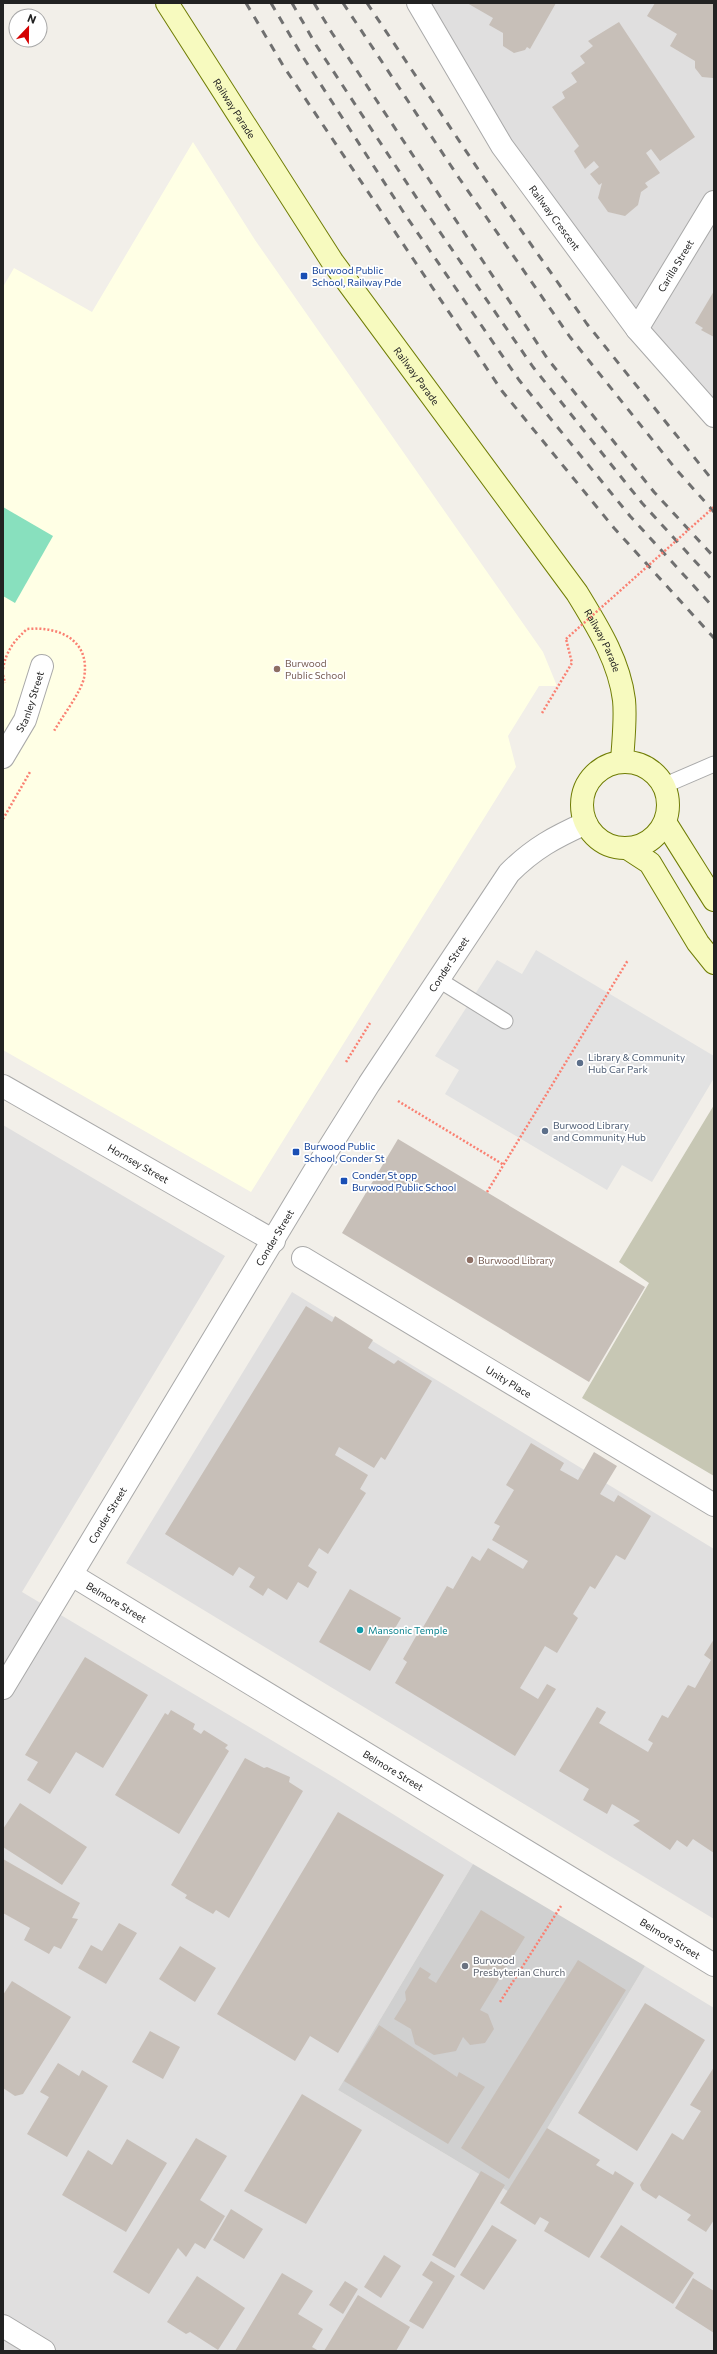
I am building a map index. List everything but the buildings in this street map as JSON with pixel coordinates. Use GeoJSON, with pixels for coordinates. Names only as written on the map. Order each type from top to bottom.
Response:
{"type":"FeatureCollection","features":[{"type":"Feature","properties":{"kind":"main road","name":"Railway Parade"},"geometry":{"type":"LineString","coordinates":[[167,3],[332,261],[577,593],[600,630],[615,664],[624,700],[622,762]]}},
{"type":"Feature","properties":{"kind":"main road"},"geometry":{"type":"LineString","coordinates":[[627,848],[643,844],[657,834],[665,822],[668,808],[663,786],[650,770],[637,763],[622,762],[609,765],[596,773],[588,783],[583,796],[582,810],[586,823],[597,836],[611,845],[627,848],[650,863],[698,944],[714,962]]}},
{"type":"Feature","properties":{"kind":"main road"},"geometry":{"type":"LineString","coordinates":[[665,822],[714,900]]}},
{"type":"Feature","properties":{"kind":"street","name":"Railway Crescent"},"geometry":{"type":"LineString","coordinates":[[418,3],[502,146],[636,329],[714,416]]}},
{"type":"Feature","properties":{"kind":"street","name":"Carilla Street"},"geometry":{"type":"LineString","coordinates":[[636,329],[714,202]]}},
{"type":"Feature","properties":{"kind":"street","name":"Stanley Street"},"geometry":{"type":"LineString","coordinates":[[3,757],[25,720],[42,666]]}},
{"type":"Feature","properties":{"kind":"street","name":"Conder Street"},"geometry":{"type":"LineString","coordinates":[[3,1688],[369,1084],[509,873],[528,854],[551,838],[586,823]]}},
{"type":"Feature","properties":{"kind":"street","name":"Hornsey Street"},"geometry":{"type":"LineString","coordinates":[[3,1086],[274,1241]]}},
{"type":"Feature","properties":{"kind":"street","name":"Unity Place"},"geometry":{"type":"LineString","coordinates":[[303,1258],[714,1505]]}},
{"type":"Feature","properties":{"kind":"street","name":"Belmore Street"},"geometry":{"type":"LineString","coordinates":[[72,1575],[714,1965]]}},
{"type":"Feature","properties":{"kind":"street"},"geometry":{"type":"LineString","coordinates":[[3,2326],[44,2351]]}},
{"type":"Feature","properties":{"kind":"lane"},"geometry":{"type":"LineString","coordinates":[[663,786],[714,764]]}},
{"type":"Feature","properties":{"kind":"lane"},"geometry":{"type":"LineString","coordinates":[[439,980],[505,1021]]}},
{"type":"Feature","properties":{"kind":"path"},"geometry":{"type":"LineString","coordinates":[[542,713],[572,663],[566,639],[714,507]]}},
{"type":"Feature","properties":{"kind":"path"},"geometry":{"type":"LineString","coordinates":[[487,1192],[628,960]]}},
{"type":"Feature","properties":{"kind":"path"},"geometry":{"type":"LineString","coordinates":[[398,1101],[504,1165]]}},
{"type":"Feature","properties":{"kind":"path"},"geometry":{"type":"LineString","coordinates":[[500,2002],[561,1906]]}},
{"type":"Feature","properties":{"kind":"shaded area"},"geometry":{"type":"Polygon","coordinates":[[[418,3],[714,3],[714,416],[637,329],[418,3]]]}},
{"type":"Feature","properties":{"kind":"shaded area","name":"Burwood Public School"},"geometry":{"type":"Polygon","coordinates":[[[193,142],[255,240],[543,652],[557,686],[539,686],[508,736],[516,767],[251,1192],[3,1050],[3,287],[14,268],[92,312],[193,142]]]}},
{"type":"Feature","properties":{"kind":"shaded area","name":"Library & Community Hub Car Park"},"geometry":{"type":"Polygon","coordinates":[[[536,950],[714,1056],[714,1078],[652,1182],[622,1165],[607,1190],[445,1094],[459,1070],[435,1056],[497,960],[522,974],[536,950]]]}},
{"type":"Feature","properties":{"kind":"shaded area"},"geometry":{"type":"Polygon","coordinates":[[[714,1105],[714,1476],[582,1398],[649,1283],[619,1262],[714,1105]]]}},
{"type":"Feature","properties":{"kind":"shaded area"},"geometry":{"type":"Polygon","coordinates":[[[3,1125],[225,1256],[22,1592],[335,1778],[473,1864],[338,2090],[509,2192],[645,1966],[714,2008],[714,2351],[3,2351],[3,1125]]]}},
{"type":"Feature","properties":{"kind":"shaded area"},"geometry":{"type":"Polygon","coordinates":[[[292,1292],[714,1549],[714,1919],[126,1563],[292,1292]]]}},
{"type":"Feature","properties":{"kind":"shaded area"},"geometry":{"type":"Polygon","coordinates":[[[473,1864],[645,1966],[509,2192],[338,2090],[473,1864]]]}},
{"type":"Feature","properties":{"kind":"green space"},"geometry":{"type":"Polygon","coordinates":[[[3,507],[53,536],[15,603],[3,596],[3,507]]]}},
{"type":"Feature","properties":{"kind":"railway"},"geometry":{"type":"LineString","coordinates":[[246,3],[284,67],[502,391],[614,528],[714,638]]}},
{"type":"Feature","properties":{"kind":"railway"},"geometry":{"type":"LineString","coordinates":[[271,3],[301,54],[406,216],[519,380],[630,516],[714,608]]}},
{"type":"Feature","properties":{"kind":"railway"},"geometry":{"type":"LineString","coordinates":[[292,3],[316,45],[422,206],[533,367],[642,503],[714,582]]}},
{"type":"Feature","properties":{"kind":"railway"},"geometry":{"type":"LineString","coordinates":[[314,3],[332,33],[547,358],[654,492],[714,557]]}},
{"type":"Feature","properties":{"kind":"railway"},"geometry":{"type":"LineString","coordinates":[[343,3],[459,178],[570,337],[675,468],[714,512]]}},
{"type":"Feature","properties":{"kind":"railway"},"geometry":{"type":"LineString","coordinates":[[367,3],[478,169],[587,324],[714,482]]}},
{"type":"Feature","properties":{"kind":"place","name":"Burwood Public School, Railway Pde"},"geometry":{"type":"Point","coordinates":[304,276]}},
{"type":"Feature","properties":{"kind":"place","name":"Burwood Public School"},"geometry":{"type":"Point","coordinates":[277,669]}},
{"type":"Feature","properties":{"kind":"place","name":"Library & Community Hub Car Park"},"geometry":{"type":"Point","coordinates":[580,1063]}},
{"type":"Feature","properties":{"kind":"place","name":"Burwood Library and Community Hub"},"geometry":{"type":"Point","coordinates":[545,1131]}},
{"type":"Feature","properties":{"kind":"place","name":"Burwood Public School, Conder St"},"geometry":{"type":"Point","coordinates":[296,1152]}},
{"type":"Feature","properties":{"kind":"place","name":"Conder St opp Burwood Public School"},"geometry":{"type":"Point","coordinates":[344,1181]}},
{"type":"Feature","properties":{"kind":"place","name":"Burwood Library"},"geometry":{"type":"Point","coordinates":[470,1260]}},
{"type":"Feature","properties":{"kind":"place","name":"Mansonic Temple"},"geometry":{"type":"Point","coordinates":[360,1630]}},
{"type":"Feature","properties":{"kind":"place","name":"Burwood Presbyterian Church"},"geometry":{"type":"Point","coordinates":[465,1966]}}]}
